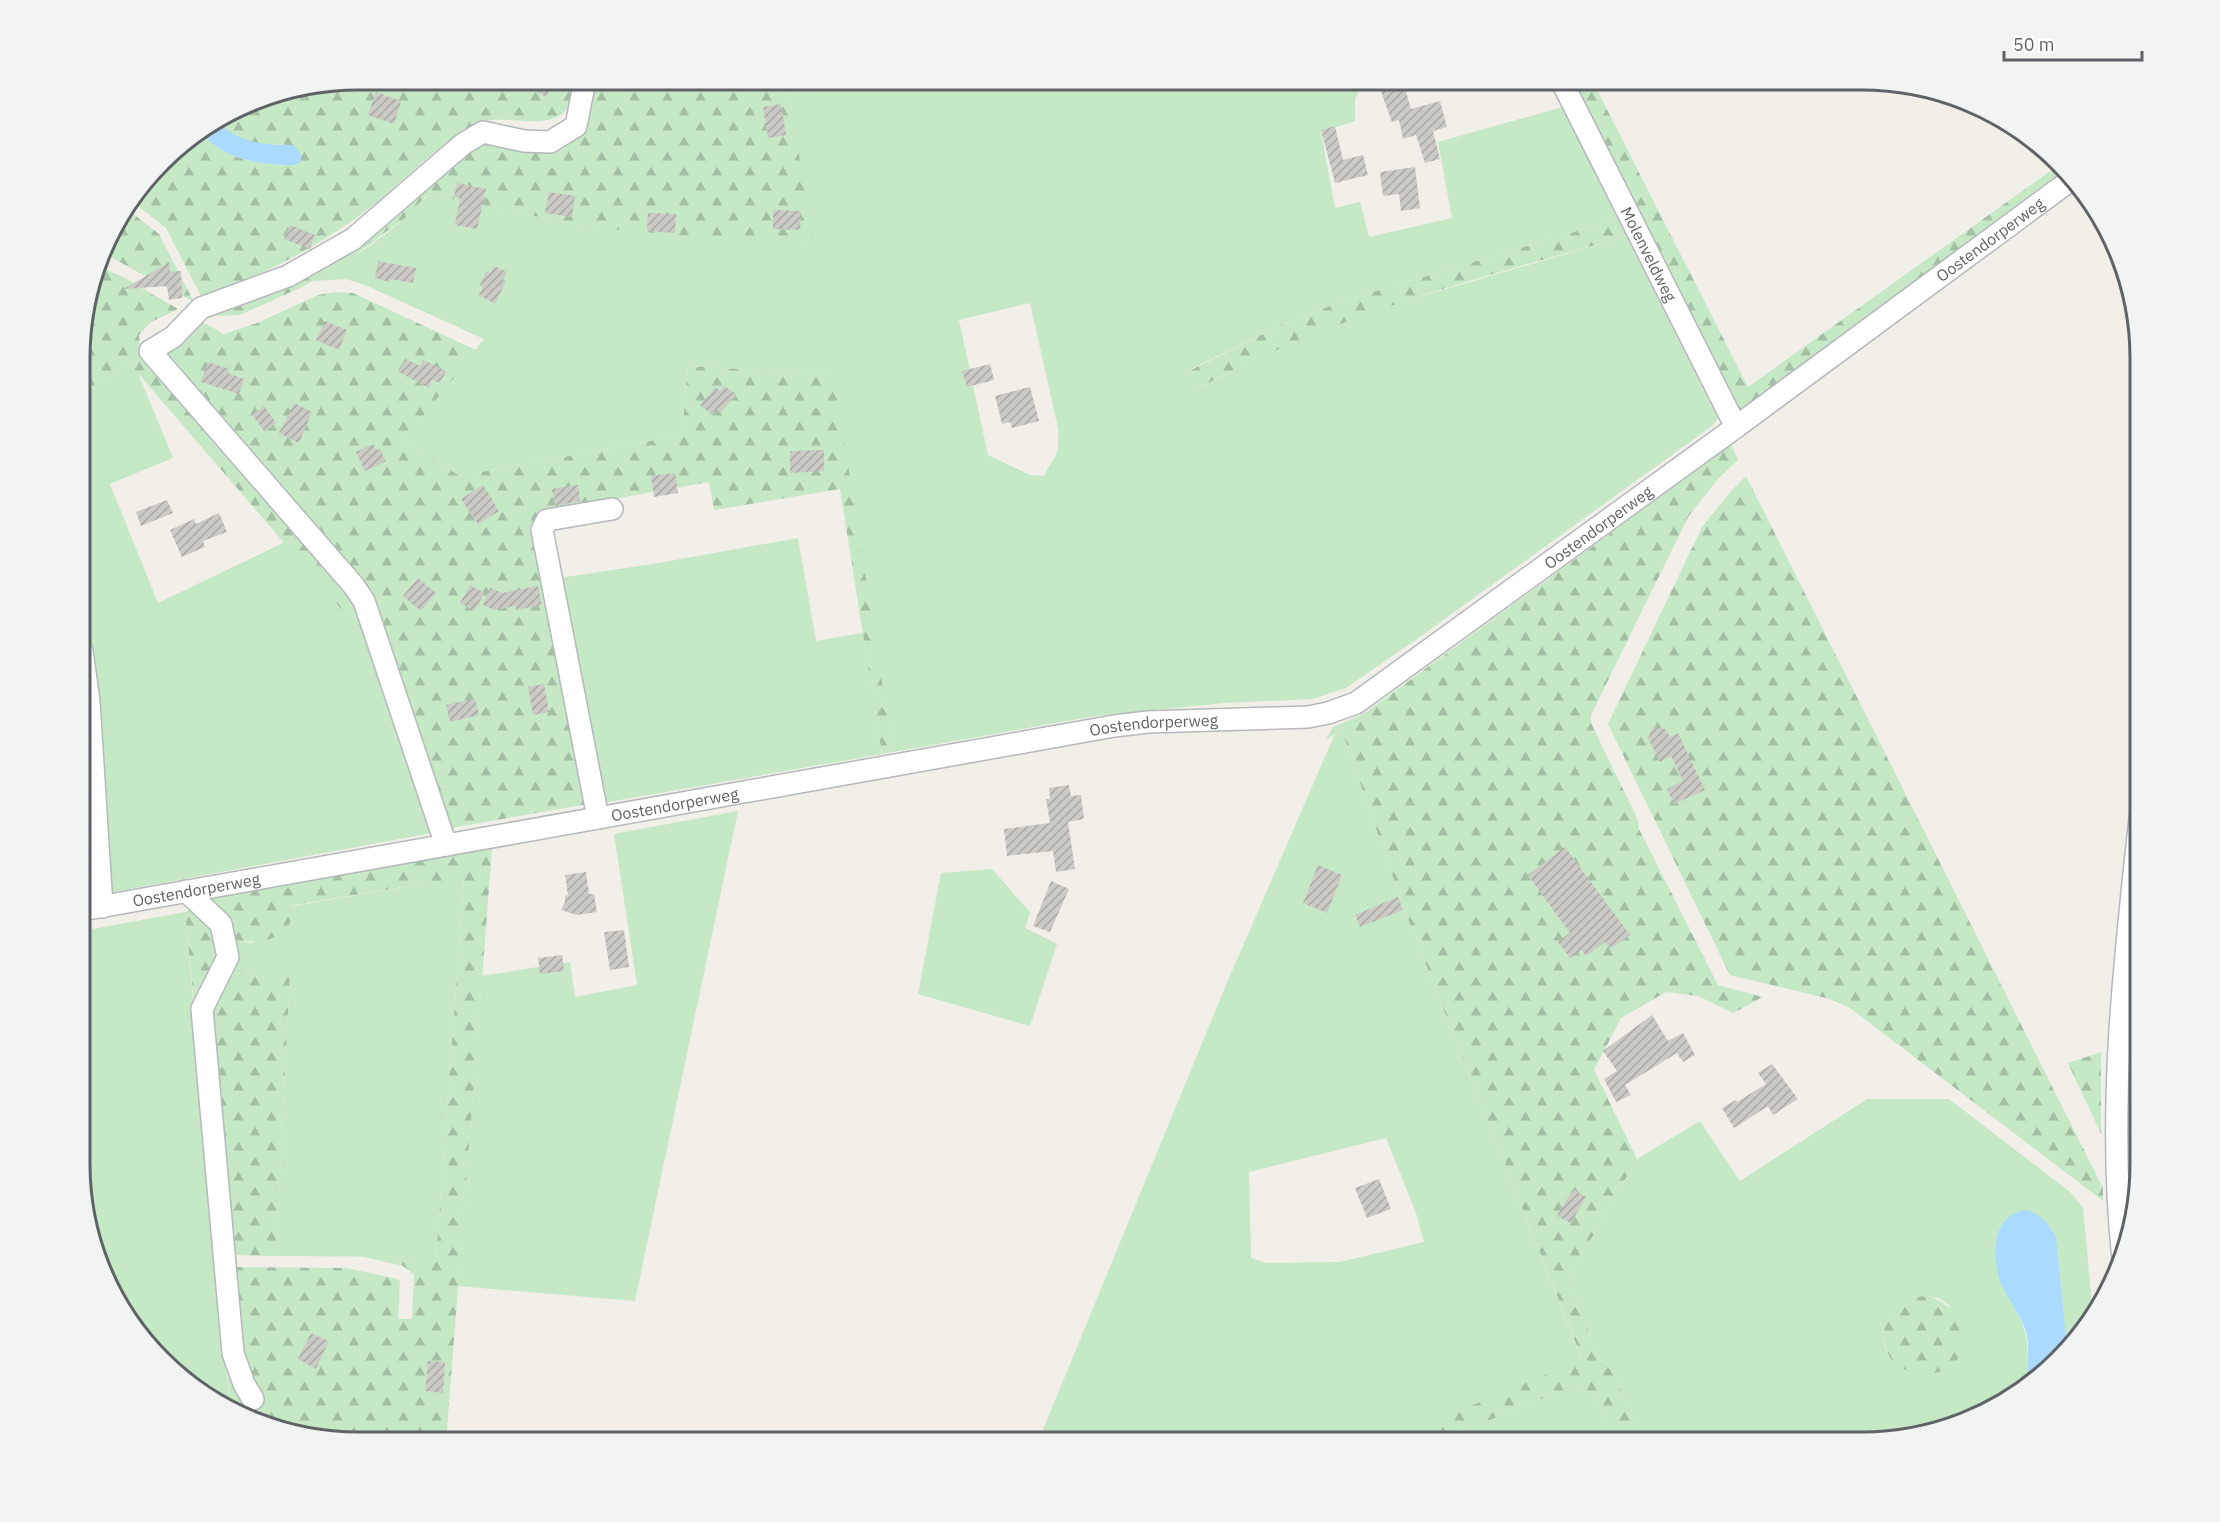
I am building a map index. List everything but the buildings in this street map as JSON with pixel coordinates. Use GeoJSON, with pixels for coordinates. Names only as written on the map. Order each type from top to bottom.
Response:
{"type":"FeatureCollection","features":[{"type":"Feature","properties":{"kind":"street"},"geometry":{"type":"LineString","coordinates":[[446,845],[364,601],[150,351],[173,337],[201,308],[288,276],[354,238],[463,144],[483,132],[524,141],[550,142],[576,126],[583,90]]}},
{"type":"Feature","properties":{"kind":"street","name":"Molenveldweg"},"geometry":{"type":"LineString","coordinates":[[1566,90],[1736,427]]}},
{"type":"Feature","properties":{"kind":"street","name":"Oostendorperweg"},"geometry":{"type":"LineString","coordinates":[[92,909],[1114,726],[1148,722],[1308,717],[1356,703],[2065,184]]}},
{"type":"Feature","properties":{"kind":"street"},"geometry":{"type":"LineString","coordinates":[[598,818],[542,530],[547,520],[612,509]]}},
{"type":"Feature","properties":{"kind":"street"},"geometry":{"type":"LineString","coordinates":[[90,770],[92,909]]}},
{"type":"Feature","properties":{"kind":"street"},"geometry":{"type":"LineString","coordinates":[[186,891],[220,924],[228,957],[202,1009],[232,1353],[244,1384],[253,1399]]}},
{"type":"Feature","properties":{"kind":"street"},"geometry":{"type":"LineString","coordinates":[[2121,1235],[2117,1177],[2120,1023],[2130,906]]}},
{"type":"Feature","properties":{"kind":"green space"},"geometry":{"type":"Polygon","coordinates":[[[576,90],[567,109],[547,120],[495,120],[483,121],[471,126],[441,147],[371,207],[320,242],[282,263],[202,298],[166,228],[137,206],[157,181],[181,157],[206,137],[220,149],[244,159],[295,165],[301,162],[294,145],[254,143],[231,135],[222,127],[272,104],[323,92],[576,90]]]}},
{"type":"Feature","properties":{"kind":"green space"},"geometry":{"type":"Polygon","coordinates":[[[589,90],[789,90],[813,242],[721,239],[590,227],[432,195],[425,197],[406,217],[347,261],[304,286],[240,315],[217,316],[212,312],[300,272],[481,136],[562,131],[589,90]]]}},
{"type":"Feature","properties":{"kind":"green space"},"geometry":{"type":"Polygon","coordinates":[[[789,90],[1359,90],[1355,99],[1355,121],[1321,132],[1335,208],[1360,202],[1369,237],[1452,218],[1438,142],[1563,107],[1618,219],[1346,300],[1285,323],[1189,370],[1196,390],[1297,340],[1388,306],[1627,236],[1718,419],[1712,426],[1346,688],[1312,699],[1224,703],[1095,716],[893,752],[833,375],[688,366],[682,435],[460,476],[402,442],[484,339],[365,285],[346,279],[312,281],[374,243],[397,225],[421,201],[432,195],[590,227],[812,242],[789,90]],[[1030,303],[959,320],[988,455],[1030,475],[1044,476],[1058,450],[1058,428],[1030,303]]]}},
{"type":"Feature","properties":{"kind":"green space"},"geometry":{"type":"Polygon","coordinates":[[[1575,90],[1597,90],[1748,387],[2052,170],[2060,178],[1739,414],[1575,90]]]}},
{"type":"Feature","properties":{"kind":"green space"},"geometry":{"type":"Polygon","coordinates":[[[132,213],[159,234],[194,302],[110,257],[132,213]]]}},
{"type":"Feature","properties":{"kind":"green space"},"geometry":{"type":"Polygon","coordinates":[[[1618,219],[1627,236],[1462,283],[1353,319],[1300,340],[1196,390],[1189,371],[1285,323],[1346,300],[1618,219]]]}},
{"type":"Feature","properties":{"kind":"green space"},"geometry":{"type":"Polygon","coordinates":[[[105,269],[178,309],[151,322],[139,335],[140,347],[144,356],[358,602],[343,611],[130,364],[90,388],[92,323],[105,269]]]}},
{"type":"Feature","properties":{"kind":"green space"},"geometry":{"type":"Polygon","coordinates":[[[335,292],[353,293],[476,350],[402,442],[460,476],[682,435],[688,366],[834,375],[893,752],[882,754],[840,489],[714,510],[709,482],[540,512],[534,519],[588,804],[451,828],[371,601],[161,356],[194,317],[224,334],[257,323],[318,295],[335,292]]]}},
{"type":"Feature","properties":{"kind":"green space"},"geometry":{"type":"Polygon","coordinates":[[[130,364],[138,373],[173,458],[110,484],[158,603],[285,542],[343,611],[358,602],[432,833],[108,893],[90,679],[90,388],[130,364]]]}},
{"type":"Feature","properties":{"kind":"green space"},"geometry":{"type":"Polygon","coordinates":[[[1731,445],[1738,460],[1718,479],[1688,517],[1591,715],[1591,723],[1638,820],[1639,829],[1718,985],[1763,997],[1733,1013],[1698,996],[1666,992],[1621,1018],[1594,1070],[1637,1159],[1568,1279],[1599,1358],[1614,1373],[1638,1432],[1612,1432],[1596,1395],[1580,1386],[1567,1389],[1460,1432],[1409,1432],[1582,1359],[1406,914],[1342,731],[1326,739],[1333,727],[1365,713],[1731,445]]]}},
{"type":"Feature","properties":{"kind":"green space"},"geometry":{"type":"Polygon","coordinates":[[[1746,476],[2103,1188],[2103,1201],[1850,1008],[1830,999],[1730,975],[1608,724],[1702,527],[1746,476]]]}},
{"type":"Feature","properties":{"kind":"green space"},"geometry":{"type":"Polygon","coordinates":[[[798,538],[816,641],[863,633],[882,754],[603,803],[559,578],[798,538]]]}},
{"type":"Feature","properties":{"kind":"green space"},"geometry":{"type":"Polygon","coordinates":[[[1342,731],[1406,914],[1582,1360],[1409,1432],[1042,1432],[1226,985],[1334,736],[1342,731]],[[1386,1138],[1249,1172],[1251,1258],[1267,1263],[1340,1262],[1424,1242],[1416,1213],[1386,1138]]]}},
{"type":"Feature","properties":{"kind":"green space"},"geometry":{"type":"Polygon","coordinates":[[[90,807],[96,895],[90,896],[90,807]]]}},
{"type":"Feature","properties":{"kind":"green space"},"geometry":{"type":"Polygon","coordinates":[[[738,811],[635,1301],[458,1286],[482,976],[570,962],[575,997],[637,985],[614,834],[738,811]]]}},
{"type":"Feature","properties":{"kind":"green space"},"geometry":{"type":"Polygon","coordinates":[[[492,849],[447,1432],[323,1430],[289,1423],[252,1410],[259,1396],[243,1364],[233,1267],[347,1268],[397,1279],[400,1281],[398,1319],[412,1319],[414,1274],[403,1266],[360,1256],[436,1257],[464,880],[421,884],[294,905],[290,923],[284,931],[272,938],[256,941],[234,940],[204,895],[492,849]]]}},
{"type":"Feature","properties":{"kind":"green space"},"geometry":{"type":"Polygon","coordinates":[[[992,869],[1030,912],[1025,928],[1057,944],[1030,1026],[918,994],[941,873],[992,869]]]}},
{"type":"Feature","properties":{"kind":"green space"},"geometry":{"type":"Polygon","coordinates":[[[464,879],[436,1257],[276,1256],[290,972],[230,970],[234,940],[252,943],[289,925],[293,906],[464,879]]]}},
{"type":"Feature","properties":{"kind":"green space"},"geometry":{"type":"Polygon","coordinates":[[[194,908],[218,935],[220,956],[194,1004],[185,912],[194,908]]]}},
{"type":"Feature","properties":{"kind":"green space"},"geometry":{"type":"Polygon","coordinates":[[[185,912],[229,1399],[195,1377],[145,1327],[126,1298],[104,1250],[92,1199],[90,1164],[90,930],[185,912]]]}},
{"type":"Feature","properties":{"kind":"green space"},"geometry":{"type":"Polygon","coordinates":[[[230,970],[290,971],[276,1256],[232,1255],[211,1010],[230,970]]]}},
{"type":"Feature","properties":{"kind":"green space"},"geometry":{"type":"Polygon","coordinates":[[[2101,1052],[2101,1134],[2068,1063],[2101,1052]]]}},
{"type":"Feature","properties":{"kind":"green space"},"geometry":{"type":"Polygon","coordinates":[[[1867,1099],[1949,1099],[2070,1192],[2083,1208],[2092,1302],[2066,1337],[2056,1237],[2008,1298],[2024,1328],[2028,1374],[1996,1396],[1964,1412],[1931,1423],[1897,1430],[1862,1432],[1638,1432],[1614,1373],[1599,1358],[1568,1279],[1637,1159],[1700,1121],[1740,1181],[1867,1099]],[[1926,1296],[1892,1311],[1887,1319],[1884,1337],[1887,1352],[1891,1358],[1903,1368],[1919,1373],[1950,1306],[1939,1298],[1926,1296]]]}},
{"type":"Feature","properties":{"kind":"green space"},"geometry":{"type":"Polygon","coordinates":[[[1926,1296],[1949,1308],[1957,1318],[1964,1341],[1962,1353],[1955,1363],[1940,1372],[1916,1373],[1904,1369],[1893,1361],[1886,1347],[1884,1331],[1889,1315],[1900,1303],[1926,1296]]]}},
{"type":"Feature","properties":{"kind":"green space"},"geometry":{"type":"Polygon","coordinates":[[[227,1365],[241,1395],[251,1409],[229,1399],[227,1365]]]}},
{"type":"Feature","properties":{"kind":"green space"},"geometry":{"type":"Polygon","coordinates":[[[1580,1386],[1596,1395],[1612,1432],[1460,1432],[1567,1389],[1580,1386]]]}},
{"type":"Feature","properties":{"kind":"water"},"geometry":{"type":"Polygon","coordinates":[[[222,127],[253,142],[294,145],[301,155],[301,162],[295,165],[270,164],[244,159],[220,149],[206,137],[222,127]]]}},
{"type":"Feature","properties":{"kind":"water"},"geometry":{"type":"Polygon","coordinates":[[[2026,1210],[2036,1214],[2044,1220],[2056,1237],[2066,1337],[2028,1374],[2026,1332],[2002,1286],[1996,1264],[1996,1240],[2006,1220],[2014,1213],[2026,1210]]]}}]}
